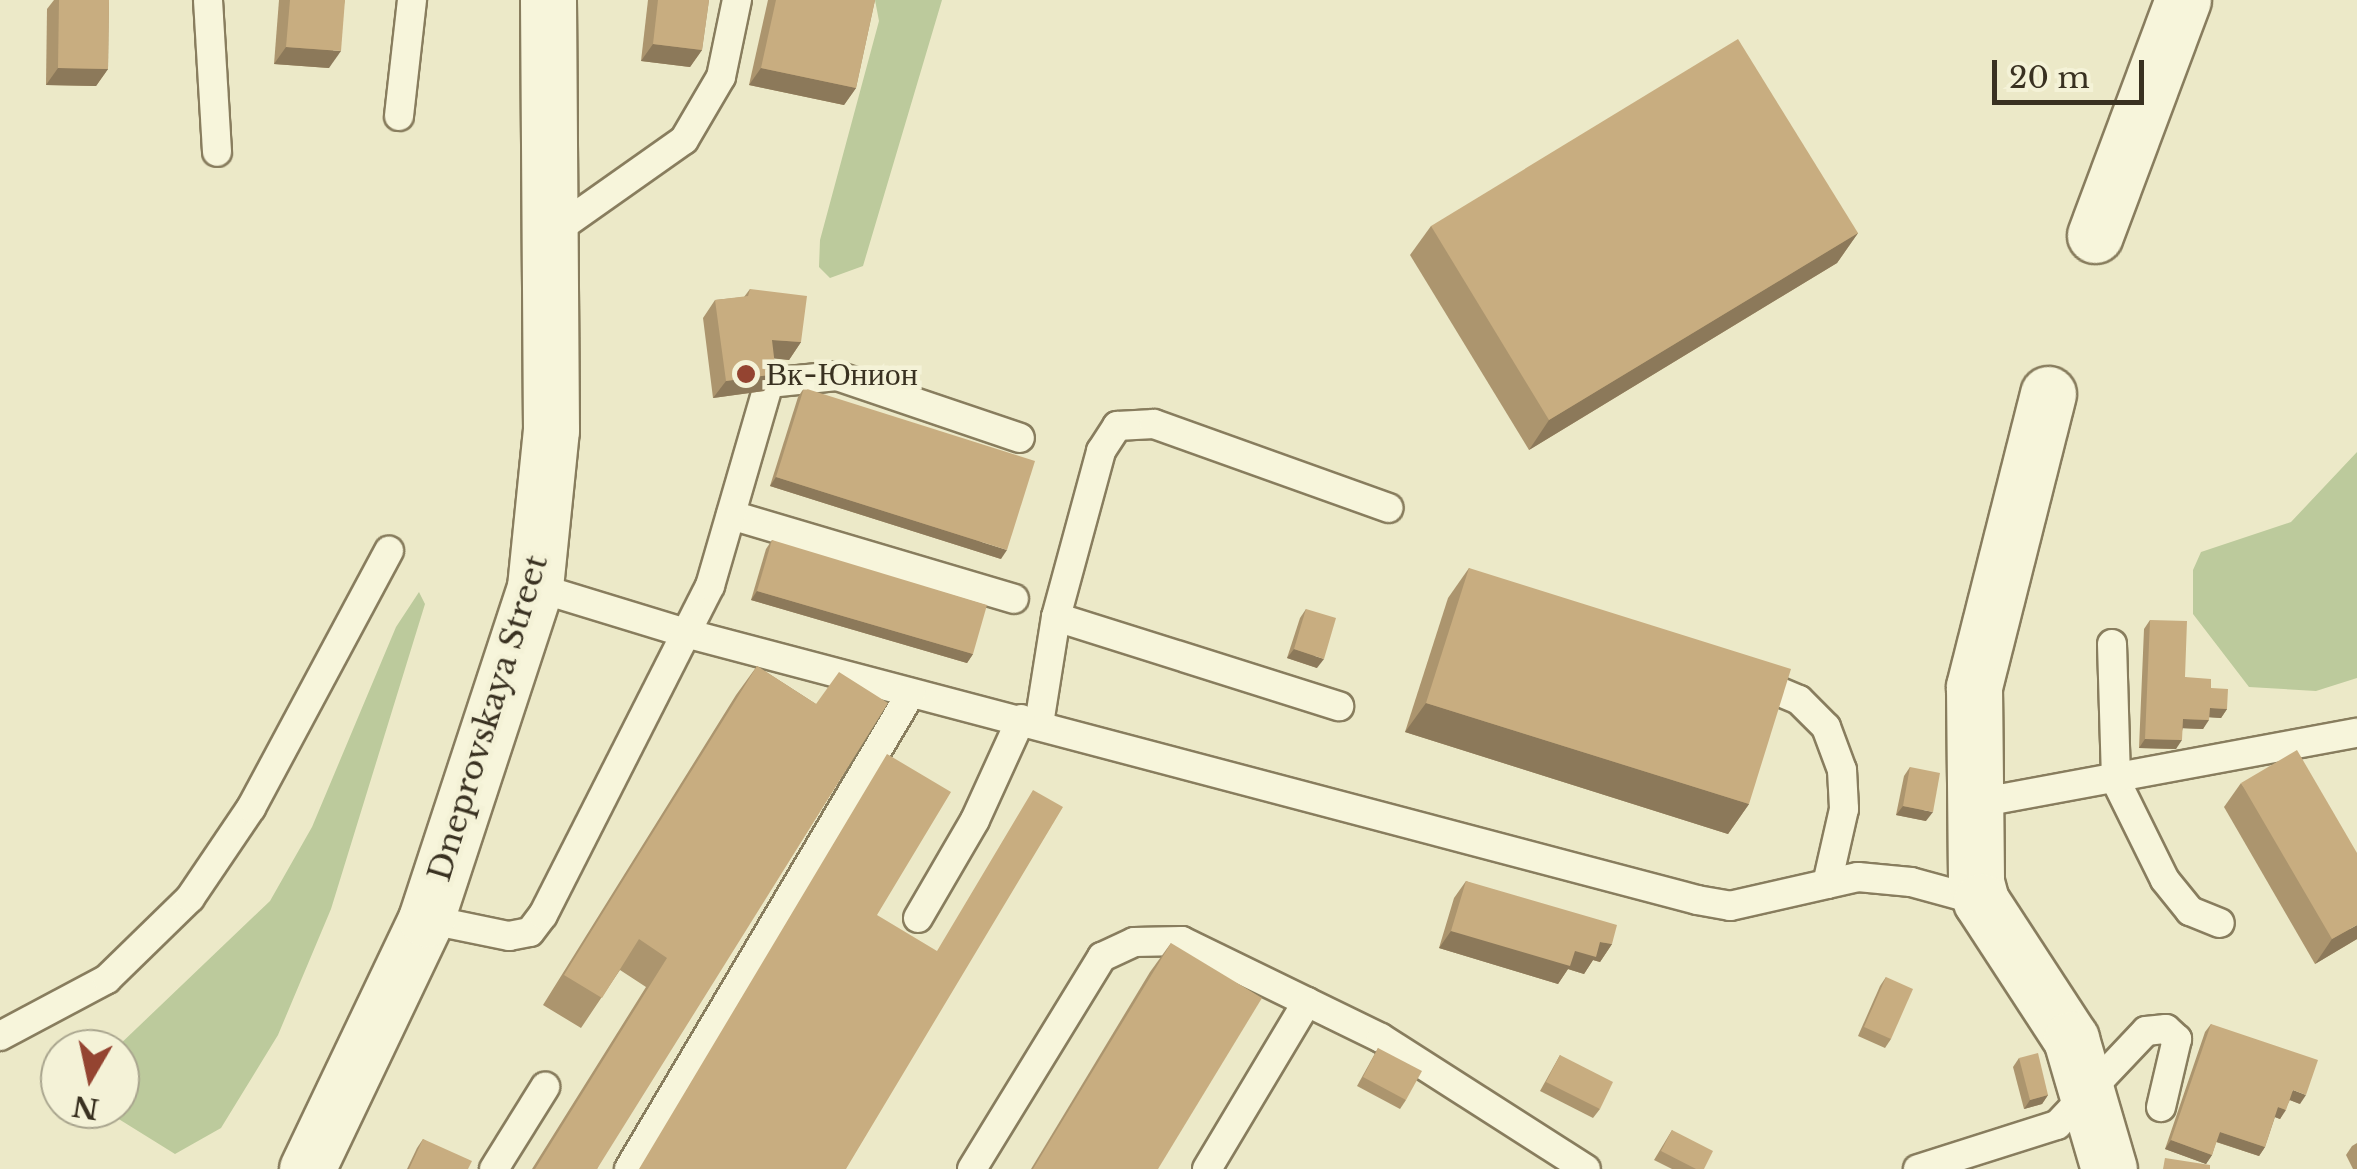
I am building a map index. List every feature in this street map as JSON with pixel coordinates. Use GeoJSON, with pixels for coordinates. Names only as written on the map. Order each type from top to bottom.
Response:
{"type":"FeatureCollection","features":[{"type":"Feature","properties":{"kind":"main road","name":"Dneprovskaya Street"},"geometry":{"type":"LineString","coordinates":[[306,1169],[426,919],[535,587],[551,430],[548,0]]}},
{"type":"Feature","properties":{"kind":"main road"},"geometry":{"type":"LineString","coordinates":[[2095,234],[2184,0]]}},
{"type":"Feature","properties":{"kind":"main road"},"geometry":{"type":"LineString","coordinates":[[2048,394],[1974,687],[1981,901],[2070,1039],[2109,1169]]}},
{"type":"Feature","properties":{"kind":"lane"},"geometry":{"type":"LineString","coordinates":[[208,0],[217,152]]}},
{"type":"Feature","properties":{"kind":"lane"},"geometry":{"type":"LineString","coordinates":[[399,116],[412,0]]}},
{"type":"Feature","properties":{"kind":"lane"},"geometry":{"type":"LineString","coordinates":[[552,234],[684,140],[721,77],[736,0]]}},
{"type":"Feature","properties":{"kind":"lane"},"geometry":{"type":"LineString","coordinates":[[426,919],[510,936],[530,932],[689,634],[731,515],[770,384],[837,376],[1020,438]]}},
{"type":"Feature","properties":{"kind":"lane"},"geometry":{"type":"LineString","coordinates":[[918,918],[1030,721],[1101,452],[1117,426],[1154,424],[1388,508]]}},
{"type":"Feature","properties":{"kind":"lane"},"geometry":{"type":"LineString","coordinates":[[731,515],[1014,599]]}},
{"type":"Feature","properties":{"kind":"lane"},"geometry":{"type":"LineString","coordinates":[[0,1036],[108,979],[190,898],[251,808],[389,551]]}},
{"type":"Feature","properties":{"kind":"lane"},"geometry":{"type":"LineString","coordinates":[[535,587],[689,634],[1697,900],[1730,906],[1858,877],[1911,882],[1981,901]]}},
{"type":"Feature","properties":{"kind":"lane"},"geometry":{"type":"LineString","coordinates":[[1056,617],[1339,706]]}},
{"type":"Feature","properties":{"kind":"lane"},"geometry":{"type":"LineString","coordinates":[[2112,644],[2116,781],[2165,880],[2190,911],[2220,923]]}},
{"type":"Feature","properties":{"kind":"lane"},"geometry":{"type":"LineString","coordinates":[[1726,671],[1799,700],[1826,728],[1842,770],[1844,809],[1828,884]]}},
{"type":"Feature","properties":{"kind":"lane"},"geometry":{"type":"LineString","coordinates":[[629,1169],[911,693]]}},
{"type":"Feature","properties":{"kind":"lane"},"geometry":{"type":"LineString","coordinates":[[1978,804],[2357,733]]}},
{"type":"Feature","properties":{"kind":"lane"},"geometry":{"type":"LineString","coordinates":[[972,1169],[1102,957],[1134,942],[1182,941],[1380,1038],[1586,1169]]}},
{"type":"Feature","properties":{"kind":"lane"},"geometry":{"type":"LineString","coordinates":[[1207,1169],[1307,1002]]}},
{"type":"Feature","properties":{"kind":"lane"},"geometry":{"type":"LineString","coordinates":[[1918,1169],[2057,1126],[2146,1031],[2166,1029],[2177,1039],[2161,1106]]}},
{"type":"Feature","properties":{"kind":"lane"},"geometry":{"type":"LineString","coordinates":[[494,1169],[545,1087]]}},
{"type":"Feature","properties":{"kind":"green space"},"geometry":{"type":"Polygon","coordinates":[[[875,0],[942,0],[863,266],[830,278],[819,267],[820,240],[879,21],[875,0]]]}},
{"type":"Feature","properties":{"kind":"green space"},"geometry":{"type":"Polygon","coordinates":[[[2357,452],[2357,678],[2316,691],[2249,687],[2193,614],[2193,570],[2201,552],[2291,522],[2357,452]]]}},
{"type":"Feature","properties":{"kind":"green space"},"geometry":{"type":"Polygon","coordinates":[[[419,592],[425,604],[331,909],[278,1035],[221,1128],[175,1154],[135,1129],[140,1129],[140,1029],[136,1029],[270,901],[312,827],[396,627],[419,592]]]}},
{"type":"Feature","properties":{"kind":"building"},"geometry":{"type":"Polygon","coordinates":[[[59,0],[109,0],[108,69],[58,68],[59,0]]]}},
{"type":"Feature","properties":{"kind":"building"},"geometry":{"type":"Polygon","coordinates":[[[290,0],[345,0],[341,51],[286,47],[290,0]]]}},
{"type":"Feature","properties":{"kind":"building"},"geometry":{"type":"Polygon","coordinates":[[[658,0],[709,0],[702,50],[653,44],[658,0]]]}},
{"type":"Feature","properties":{"kind":"building"},"geometry":{"type":"Polygon","coordinates":[[[776,0],[875,0],[856,88],[761,68],[776,0]]]}},
{"type":"Feature","properties":{"kind":"building"},"geometry":{"type":"Polygon","coordinates":[[[1738,39],[1858,233],[1549,420],[1431,226],[1738,39]]]}},
{"type":"Feature","properties":{"kind":"building"},"geometry":{"type":"Polygon","coordinates":[[[750,289],[807,296],[801,342],[772,340],[776,374],[726,381],[715,300],[748,296],[750,289]]]}},
{"type":"Feature","properties":{"kind":"building"},"geometry":{"type":"Polygon","coordinates":[[[804,388],[1035,461],[1007,550],[776,477],[804,388]]]}},
{"type":"Feature","properties":{"kind":"building"},"geometry":{"type":"Polygon","coordinates":[[[772,540],[987,605],[973,654],[757,591],[772,540]]]}},
{"type":"Feature","properties":{"kind":"building"},"geometry":{"type":"Polygon","coordinates":[[[1469,568],[1791,669],[1749,804],[1426,703],[1469,568]]]}},
{"type":"Feature","properties":{"kind":"building"},"geometry":{"type":"Polygon","coordinates":[[[1306,609],[1336,618],[1324,659],[1294,649],[1306,609]]]}},
{"type":"Feature","properties":{"kind":"building"},"geometry":{"type":"Polygon","coordinates":[[[2150,620],[2187,621],[2185,677],[2211,679],[2211,688],[2228,689],[2227,709],[2210,708],[2209,720],[2183,719],[2182,740],[2145,739],[2150,620]]]}},
{"type":"Feature","properties":{"kind":"building"},"geometry":{"type":"Polygon","coordinates":[[[757,666],[816,704],[839,672],[888,703],[597,1169],[535,1169],[667,958],[639,939],[602,998],[564,975],[757,666]]]}},
{"type":"Feature","properties":{"kind":"building"},"geometry":{"type":"Polygon","coordinates":[[[2297,750],[2357,853],[2357,925],[2332,939],[2241,783],[2297,750]]]}},
{"type":"Feature","properties":{"kind":"building"},"geometry":{"type":"Polygon","coordinates":[[[887,754],[951,792],[877,915],[937,951],[1033,790],[1063,807],[846,1169],[639,1169],[887,754]]]}},
{"type":"Feature","properties":{"kind":"building"},"geometry":{"type":"Polygon","coordinates":[[[1910,767],[1940,773],[1933,812],[1903,806],[1910,767]]]}},
{"type":"Feature","properties":{"kind":"building"},"geometry":{"type":"Polygon","coordinates":[[[1466,881],[1617,925],[1612,944],[1600,942],[1596,957],[1575,951],[1570,966],[1451,931],[1466,881]]]}},
{"type":"Feature","properties":{"kind":"building"},"geometry":{"type":"Polygon","coordinates":[[[1171,943],[1262,998],[1158,1169],[1033,1169],[1171,943]]]}},
{"type":"Feature","properties":{"kind":"building"},"geometry":{"type":"Polygon","coordinates":[[[1886,977],[1913,989],[1891,1039],[1864,1027],[1886,977]]]}},
{"type":"Feature","properties":{"kind":"building"},"geometry":{"type":"Polygon","coordinates":[[[2211,1024],[2318,1060],[2306,1095],[2293,1090],[2286,1110],[2278,1107],[2265,1147],[2220,1132],[2212,1155],[2171,1140],[2211,1024]]]}},
{"type":"Feature","properties":{"kind":"building"},"geometry":{"type":"Polygon","coordinates":[[[1378,1048],[1422,1071],[1406,1100],[1363,1077],[1378,1048]]]}},
{"type":"Feature","properties":{"kind":"building"},"geometry":{"type":"Polygon","coordinates":[[[2038,1053],[2048,1095],[2030,1100],[2019,1058],[2038,1053]]]}},
{"type":"Feature","properties":{"kind":"building"},"geometry":{"type":"Polygon","coordinates":[[[1560,1055],[1613,1082],[1600,1109],[1546,1082],[1560,1055]]]}},
{"type":"Feature","properties":{"kind":"building"},"geometry":{"type":"Polygon","coordinates":[[[1672,1130],[1713,1151],[1704,1169],[1696,1169],[1661,1151],[1672,1130]]]}},
{"type":"Feature","properties":{"kind":"building"},"geometry":{"type":"Polygon","coordinates":[[[423,1139],[472,1161],[468,1169],[409,1169],[423,1139]]]}},
{"type":"Feature","properties":{"kind":"building"},"geometry":{"type":"Polygon","coordinates":[[[2165,1158],[2210,1165],[2210,1169],[2163,1169],[2165,1158]]]}},
{"type":"Feature","properties":{"kind":"place","name":"Вк-Юнион"},"geometry":{"type":"Point","coordinates":[746,374]}}]}
